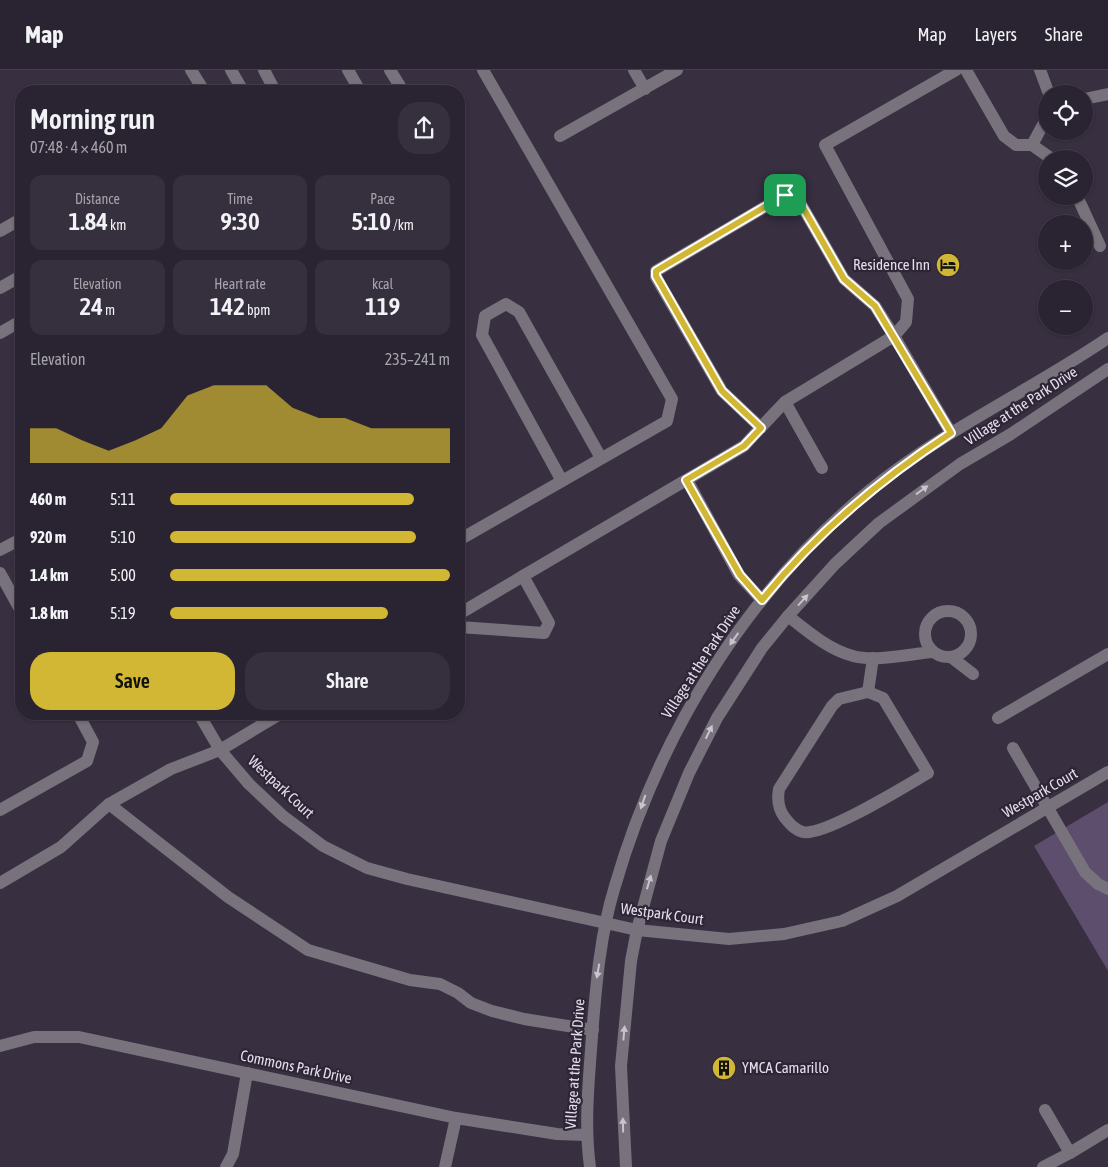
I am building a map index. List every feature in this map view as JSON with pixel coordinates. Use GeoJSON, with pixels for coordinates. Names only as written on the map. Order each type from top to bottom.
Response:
{"type":"FeatureCollection","features":[{"type":"Feature","properties":{"kind":"street"},"geometry":{"type":"LineString","coordinates":[[191,70],[200,85]]}},
{"type":"Feature","properties":{"kind":"street"},"geometry":{"type":"LineString","coordinates":[[231,70],[240,85]]}},
{"type":"Feature","properties":{"kind":"street"},"geometry":{"type":"LineString","coordinates":[[264,70],[272,85]]}},
{"type":"Feature","properties":{"kind":"street"},"geometry":{"type":"LineString","coordinates":[[348,70],[357,85]]}},
{"type":"Feature","properties":{"kind":"street"},"geometry":{"type":"LineString","coordinates":[[390,70],[399,85]]}},
{"type":"Feature","properties":{"kind":"street"},"geometry":{"type":"LineString","coordinates":[[465,537],[667,421],[672,399],[483,70]]}},
{"type":"Feature","properties":{"kind":"street"},"geometry":{"type":"LineString","coordinates":[[634,70],[645,88]]}},
{"type":"Feature","properties":{"kind":"street"},"geometry":{"type":"LineString","coordinates":[[560,136],[677,70]]}},
{"type":"Feature","properties":{"kind":"street"},"geometry":{"type":"LineString","coordinates":[[465,610],[744,446],[785,402],[894,336],[906,322],[908,299],[825,145],[956,70]]}},
{"type":"Feature","properties":{"kind":"street"},"geometry":{"type":"LineString","coordinates":[[966,70],[1004,136],[1016,144],[1032,145],[1039,150]]}},
{"type":"Feature","properties":{"kind":"street"},"geometry":{"type":"LineString","coordinates":[[1040,70],[1046,85]]}},
{"type":"Feature","properties":{"kind":"street"},"geometry":{"type":"LineString","coordinates":[[1093,97],[1108,94]]}},
{"type":"Feature","properties":{"kind":"street"},"geometry":{"type":"LineString","coordinates":[[1032,145],[1038,134]]}},
{"type":"Feature","properties":{"kind":"street"},"geometry":{"type":"LineString","coordinates":[[761,428],[722,391],[656,276],[656,271],[785,195],[792,194],[798,199],[844,279],[875,306],[951,433]]}},
{"type":"Feature","properties":{"kind":"street"},"geometry":{"type":"LineString","coordinates":[[1081,205],[1100,246]]}},
{"type":"Feature","properties":{"kind":"street"},"geometry":{"type":"LineString","coordinates":[[0,231],[15,222]]}},
{"type":"Feature","properties":{"kind":"street"},"geometry":{"type":"LineString","coordinates":[[0,288],[15,279]]}},
{"type":"Feature","properties":{"kind":"street"},"geometry":{"type":"LineString","coordinates":[[562,481],[482,335],[485,316],[506,304],[519,312],[601,458]]}},
{"type":"Feature","properties":{"kind":"street"},"geometry":{"type":"LineString","coordinates":[[0,333],[15,324]]}},
{"type":"Feature","properties":{"kind":"street","name":"Village at the Park Drive"},"geometry":{"type":"LineString","coordinates":[[590,1167],[586,1135],[597,978],[614,887],[648,789],[668,744],[723,655],[762,600],[796,559],[863,496],[951,433],[1108,338]]}},
{"type":"Feature","properties":{"kind":"street","name":"Village at the Park Drive"},"geometry":{"type":"LineString","coordinates":[[626,1167],[621,1066],[636,930],[661,841],[689,773],[716,718],[740,680],[788,616],[835,564],[879,523],[960,464],[1011,434],[1108,369]]}},
{"type":"Feature","properties":{"kind":"street"},"geometry":{"type":"LineString","coordinates":[[785,402],[822,468]]}},
{"type":"Feature","properties":{"kind":"street"},"geometry":{"type":"LineString","coordinates":[[686,480],[740,575],[762,600]]}},
{"type":"Feature","properties":{"kind":"street"},"geometry":{"type":"LineString","coordinates":[[0,550],[15,542]]}},
{"type":"Feature","properties":{"kind":"street"},"geometry":{"type":"LineString","coordinates":[[0,573],[15,600]]}},
{"type":"Feature","properties":{"kind":"street"},"geometry":{"type":"LineString","coordinates":[[465,627],[544,633],[549,622],[523,576]]}},
{"type":"Feature","properties":{"kind":"street"},"geometry":{"type":"LineString","coordinates":[[951,657],[966,648],[971,636],[970,627],[966,619],[954,612],[945,611],[933,616],[926,628],[925,636],[928,645],[934,652],[942,656],[951,657],[973,674],[966,648]]}},
{"type":"Feature","properties":{"kind":"street"},"geometry":{"type":"LineString","coordinates":[[788,616],[826,644],[853,656],[873,658],[934,652]]}},
{"type":"Feature","properties":{"kind":"street"},"geometry":{"type":"LineString","coordinates":[[906,654],[925,636]]}},
{"type":"Feature","properties":{"kind":"street"},"geometry":{"type":"LineString","coordinates":[[998,718],[1108,654]]}},
{"type":"Feature","properties":{"kind":"street"},"geometry":{"type":"LineString","coordinates":[[868,692],[873,658]]}},
{"type":"Feature","properties":{"kind":"street"},"geometry":{"type":"LineString","coordinates":[[868,692],[883,698],[928,773],[864,811],[813,832],[804,833],[792,827],[782,814],[777,800],[779,789],[832,706],[839,699],[868,692]]}},
{"type":"Feature","properties":{"kind":"street"},"geometry":{"type":"LineString","coordinates":[[0,810],[86,761],[93,742],[81,720]]}},
{"type":"Feature","properties":{"kind":"street","name":"Westpark Court"},"geometry":{"type":"LineString","coordinates":[[202,720],[220,750],[249,784],[283,816],[323,846],[367,868],[407,879],[636,930],[729,939],[784,934],[842,921],[897,896],[1108,772]]}},
{"type":"Feature","properties":{"kind":"street"},"geometry":{"type":"LineString","coordinates":[[0,883],[61,847],[109,804],[171,769],[220,750],[270,720]]}},
{"type":"Feature","properties":{"kind":"street"},"geometry":{"type":"LineString","coordinates":[[1013,748],[1085,872],[1098,884],[1108,889]]}},
{"type":"Feature","properties":{"kind":"street"},"geometry":{"type":"LineString","coordinates":[[109,804],[228,897],[308,950],[410,980],[440,984],[458,993],[471,1003],[492,1011],[524,1019],[593,1030]]}},
{"type":"Feature","properties":{"kind":"street","name":"Commons Park Drive"},"geometry":{"type":"LineString","coordinates":[[0,1046],[34,1037],[79,1037],[456,1118],[557,1134],[586,1135]]}},
{"type":"Feature","properties":{"kind":"street"},"geometry":{"type":"LineString","coordinates":[[226,1167],[232,1154],[247,1074]]}},
{"type":"Feature","properties":{"kind":"street"},"geometry":{"type":"LineString","coordinates":[[1045,1110],[1070,1153]]}},
{"type":"Feature","properties":{"kind":"street"},"geometry":{"type":"LineString","coordinates":[[445,1167],[456,1118]]}},
{"type":"Feature","properties":{"kind":"street"},"geometry":{"type":"LineString","coordinates":[[1043,1167],[1108,1130]]}},
{"type":"Feature","properties":{"kind":"shaded area"},"geometry":{"type":"Polygon","coordinates":[[[1108,802],[1108,971],[1034,846],[1108,802]]]}},
{"type":"Feature","properties":{"kind":"place","name":"Residence Inn"},"geometry":{"type":"Point","coordinates":[948,265]}},
{"type":"Feature","properties":{"kind":"place","name":"YMCA Camarillo"},"geometry":{"type":"Point","coordinates":[724,1068]}},
{"type":"Feature","properties":{"kind":"route"},"geometry":{"type":"LineString","coordinates":[[792,194],[798,199],[844,279],[875,306],[951,433],[911,459],[870,490],[821,533],[790,565],[762,600],[740,575],[686,480],[744,446],[761,428],[722,391],[656,276],[656,271],[785,195],[792,194]]}}]}
